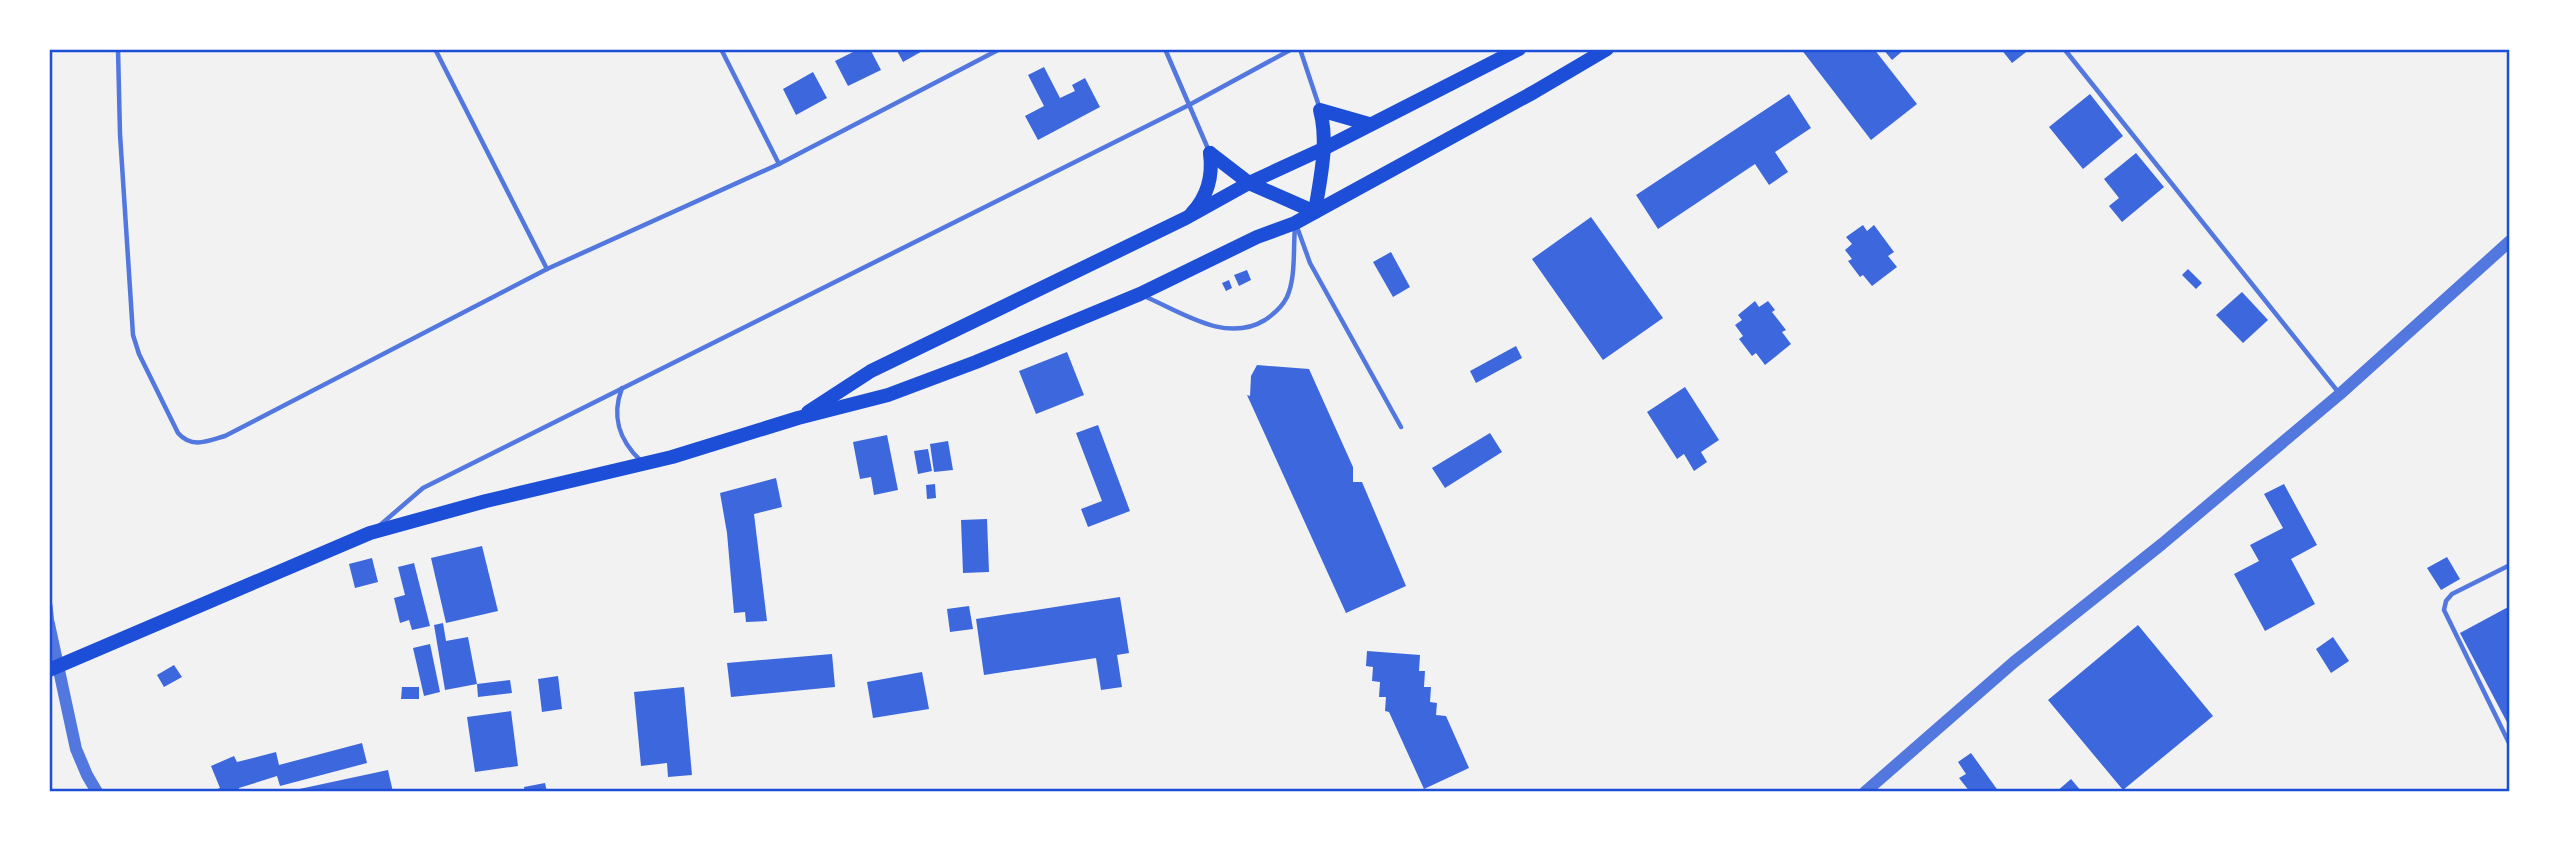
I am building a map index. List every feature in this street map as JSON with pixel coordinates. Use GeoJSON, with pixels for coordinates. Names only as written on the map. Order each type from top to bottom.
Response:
{"type":"FeatureCollection","features":[{"type":"Feature","properties":{"kind":"main road"},"geometry":{"type":"LineString","coordinates":[[799,418],[871,371],[1186,218],[1249,183],[1325,148],[1520,49]]}},
{"type":"Feature","properties":{"kind":"main road"},"geometry":{"type":"LineString","coordinates":[[54,669],[370,533],[486,501],[697,450],[799,418],[888,395],[976,362],[1140,294],[1257,237],[1295,223],[1607,49]]}},
{"type":"Feature","properties":{"kind":"main road"},"geometry":{"type":"LineString","coordinates":[[1315,212],[1325,148],[1325,130],[1320,110],[1369,124]]}},
{"type":"Feature","properties":{"kind":"main road"},"geometry":{"type":"LineString","coordinates":[[1210,153],[1249,183],[1315,212]]}},
{"type":"Feature","properties":{"kind":"main road"},"geometry":{"type":"LineString","coordinates":[[1186,218],[1202,201],[1208,189],[1211,177],[1210,153]]}},
{"type":"Feature","properties":{"kind":"street"},"geometry":{"type":"LineString","coordinates":[[1865,792],[2014,662],[2162,544],[2340,394],[2510,241]]}},
{"type":"Feature","properties":{"kind":"street"},"geometry":{"type":"LineString","coordinates":[[49,605],[54,669],[76,749],[97,792]]}},
{"type":"Feature","properties":{"kind":"lane"},"geometry":{"type":"LineString","coordinates":[[118,49],[120,134],[133,335],[139,354],[178,433],[189,442],[197,444],[226,436],[547,269],[779,164],[1000,49]]}},
{"type":"Feature","properties":{"kind":"lane"},"geometry":{"type":"LineString","coordinates":[[435,49],[547,269]]}},
{"type":"Feature","properties":{"kind":"lane"},"geometry":{"type":"LineString","coordinates":[[721,49],[779,164]]}},
{"type":"Feature","properties":{"kind":"lane"},"geometry":{"type":"LineString","coordinates":[[1165,49],[1210,153]]}},
{"type":"Feature","properties":{"kind":"lane"},"geometry":{"type":"LineString","coordinates":[[370,533],[424,488],[1189,105],[1292,49]]}},
{"type":"Feature","properties":{"kind":"lane"},"geometry":{"type":"LineString","coordinates":[[1300,49],[1320,110]]}},
{"type":"Feature","properties":{"kind":"lane"},"geometry":{"type":"LineString","coordinates":[[2065,50],[2340,394]]}},
{"type":"Feature","properties":{"kind":"lane"},"geometry":{"type":"LineString","coordinates":[[1140,294],[1222,329],[1242,330],[1262,322],[1276,313],[1286,298],[1290,286],[1295,223]]}},
{"type":"Feature","properties":{"kind":"lane"},"geometry":{"type":"LineString","coordinates":[[1295,223],[1310,263],[1401,427]]}},
{"type":"Feature","properties":{"kind":"lane"},"geometry":{"type":"LineString","coordinates":[[622,387],[616,415],[619,430],[624,442],[643,463]]}},
{"type":"Feature","properties":{"kind":"lane"},"geometry":{"type":"LineString","coordinates":[[2510,565],[2452,594],[2446,601],[2444,610],[2510,744]]}},
{"type":"Feature","properties":{"kind":"building"},"geometry":{"type":"Polygon","coordinates":[[[859,49],[870,49],[881,70],[848,86],[835,61],[859,49]]]}},
{"type":"Feature","properties":{"kind":"building"},"geometry":{"type":"Polygon","coordinates":[[[896,49],[926,49],[903,62],[896,49]]]}},
{"type":"Feature","properties":{"kind":"building"},"geometry":{"type":"Polygon","coordinates":[[[1801,49],[1874,49],[1917,104],[1871,140],[1801,49]]]}},
{"type":"Feature","properties":{"kind":"building"},"geometry":{"type":"Polygon","coordinates":[[[1883,49],[1905,49],[1892,60],[1883,49]]]}},
{"type":"Feature","properties":{"kind":"building"},"geometry":{"type":"Polygon","coordinates":[[[2001,49],[2030,49],[2012,63],[2001,49]]]}},
{"type":"Feature","properties":{"kind":"building"},"geometry":{"type":"Polygon","coordinates":[[[1044,67],[1060,98],[1075,91],[1072,85],[1085,78],[1100,107],[1038,140],[1025,116],[1044,106],[1028,75],[1044,67]]]}},
{"type":"Feature","properties":{"kind":"building"},"geometry":{"type":"Polygon","coordinates":[[[813,72],[827,98],[796,115],[783,89],[813,72]]]}},
{"type":"Feature","properties":{"kind":"building"},"geometry":{"type":"Polygon","coordinates":[[[1789,94],[1811,128],[1775,152],[1788,172],[1769,185],[1755,164],[1658,229],[1636,195],[1789,94]]]}},
{"type":"Feature","properties":{"kind":"building"},"geometry":{"type":"Polygon","coordinates":[[[2090,94],[2123,136],[2083,169],[2049,127],[2090,94]]]}},
{"type":"Feature","properties":{"kind":"building"},"geometry":{"type":"Polygon","coordinates":[[[2136,153],[2164,187],[2122,222],[2109,206],[2119,198],[2104,179],[2136,153]]]}},
{"type":"Feature","properties":{"kind":"building"},"geometry":{"type":"Polygon","coordinates":[[[1591,217],[1663,318],[1603,360],[1532,259],[1591,217]]]}},
{"type":"Feature","properties":{"kind":"building"},"geometry":{"type":"Polygon","coordinates":[[[1863,225],[1867,231],[1874,225],[1894,252],[1888,256],[1897,267],[1872,286],[1863,275],[1860,277],[1848,261],[1852,259],[1845,250],[1852,244],[1846,237],[1863,225]]]}},
{"type":"Feature","properties":{"kind":"building"},"geometry":{"type":"Polygon","coordinates":[[[1391,252],[1410,287],[1393,297],[1373,262],[1391,252]]]}},
{"type":"Feature","properties":{"kind":"building"},"geometry":{"type":"Polygon","coordinates":[[[2188,269],[2202,283],[2196,289],[2182,275],[2188,269]]]}},
{"type":"Feature","properties":{"kind":"building"},"geometry":{"type":"Polygon","coordinates":[[[1247,270],[1251,280],[1239,286],[1234,275],[1247,270]]]}},
{"type":"Feature","properties":{"kind":"building"},"geometry":{"type":"Polygon","coordinates":[[[1229,280],[1232,288],[1226,291],[1222,283],[1229,280]]]}},
{"type":"Feature","properties":{"kind":"building"},"geometry":{"type":"Polygon","coordinates":[[[2242,292],[2268,320],[2243,343],[2216,315],[2242,292]]]}},
{"type":"Feature","properties":{"kind":"building"},"geometry":{"type":"Polygon","coordinates":[[[1755,301],[1759,307],[1768,301],[1775,310],[1772,312],[1786,330],[1782,332],[1791,344],[1765,365],[1756,353],[1752,356],[1739,339],[1743,336],[1735,325],[1742,320],[1738,315],[1755,301]]]}},
{"type":"Feature","properties":{"kind":"building"},"geometry":{"type":"Polygon","coordinates":[[[1516,346],[1522,358],[1476,383],[1470,371],[1516,346]]]}},
{"type":"Feature","properties":{"kind":"building"},"geometry":{"type":"Polygon","coordinates":[[[1067,352],[1084,395],[1036,414],[1019,371],[1067,352]]]}},
{"type":"Feature","properties":{"kind":"building"},"geometry":{"type":"Polygon","coordinates":[[[1257,365],[1309,369],[1353,467],[1353,482],[1362,482],[1406,586],[1346,613],[1247,395],[1250,396],[1251,376],[1257,365]]]}},
{"type":"Feature","properties":{"kind":"building"},"geometry":{"type":"Polygon","coordinates":[[[1685,387],[1719,440],[1701,452],[1707,462],[1694,471],[1684,454],[1677,459],[1647,412],[1685,387]]]}},
{"type":"Feature","properties":{"kind":"building"},"geometry":{"type":"Polygon","coordinates":[[[1098,425],[1130,511],[1088,527],[1081,509],[1102,501],[1076,433],[1098,425]]]}},
{"type":"Feature","properties":{"kind":"building"},"geometry":{"type":"Polygon","coordinates":[[[1490,433],[1502,452],[1445,488],[1432,468],[1490,433]]]}},
{"type":"Feature","properties":{"kind":"building"},"geometry":{"type":"Polygon","coordinates":[[[887,435],[898,490],[874,495],[871,477],[860,479],[853,442],[887,435]]]}},
{"type":"Feature","properties":{"kind":"building"},"geometry":{"type":"Polygon","coordinates":[[[948,441],[953,470],[934,472],[930,444],[948,441]]]}},
{"type":"Feature","properties":{"kind":"building"},"geometry":{"type":"Polygon","coordinates":[[[928,449],[932,471],[918,474],[914,451],[928,449]]]}},
{"type":"Feature","properties":{"kind":"building"},"geometry":{"type":"Polygon","coordinates":[[[776,478],[782,507],[754,514],[767,621],[746,622],[745,612],[734,613],[727,533],[720,493],[776,478]]]}},
{"type":"Feature","properties":{"kind":"building"},"geometry":{"type":"Polygon","coordinates":[[[935,484],[936,498],[927,499],[926,485],[935,484]]]}},
{"type":"Feature","properties":{"kind":"building"},"geometry":{"type":"Polygon","coordinates":[[[2284,484],[2317,545],[2291,559],[2315,604],[2265,631],[2234,574],[2259,561],[2250,545],[2283,528],[2264,494],[2284,484]]]}},
{"type":"Feature","properties":{"kind":"building"},"geometry":{"type":"Polygon","coordinates":[[[987,519],[989,572],[963,573],[961,520],[987,519]]]}},
{"type":"Feature","properties":{"kind":"building"},"geometry":{"type":"Polygon","coordinates":[[[482,546],[498,611],[446,623],[431,558],[482,546]]]}},
{"type":"Feature","properties":{"kind":"building"},"geometry":{"type":"Polygon","coordinates":[[[2447,557],[2460,579],[2441,590],[2427,568],[2447,557]]]}},
{"type":"Feature","properties":{"kind":"building"},"geometry":{"type":"Polygon","coordinates":[[[372,558],[378,582],[355,588],[349,564],[372,558]]]}},
{"type":"Feature","properties":{"kind":"building"},"geometry":{"type":"Polygon","coordinates":[[[414,563],[430,626],[412,630],[409,620],[400,623],[394,598],[405,595],[398,567],[414,563]]]}},
{"type":"Feature","properties":{"kind":"building"},"geometry":{"type":"Polygon","coordinates":[[[1120,597],[1129,653],[1117,655],[1122,687],[1101,690],[1096,658],[984,675],[976,619],[1120,597]]]}},
{"type":"Feature","properties":{"kind":"building"},"geometry":{"type":"Polygon","coordinates":[[[969,606],[973,629],[950,632],[947,609],[969,606]]]}},
{"type":"Feature","properties":{"kind":"building"},"geometry":{"type":"Polygon","coordinates":[[[2510,606],[2510,728],[2460,633],[2510,606]]]}},
{"type":"Feature","properties":{"kind":"building"},"geometry":{"type":"Polygon","coordinates":[[[443,623],[446,641],[468,637],[477,684],[445,690],[434,625],[443,623]]]}},
{"type":"Feature","properties":{"kind":"building"},"geometry":{"type":"Polygon","coordinates":[[[2138,625],[2213,716],[2123,790],[2048,700],[2138,625]]]}},
{"type":"Feature","properties":{"kind":"building"},"geometry":{"type":"Polygon","coordinates":[[[2333,637],[2349,661],[2331,673],[2316,649],[2333,637]]]}},
{"type":"Feature","properties":{"kind":"building"},"geometry":{"type":"Polygon","coordinates":[[[430,644],[440,692],[424,696],[413,648],[430,644]]]}},
{"type":"Feature","properties":{"kind":"building"},"geometry":{"type":"Polygon","coordinates":[[[1367,651],[1420,655],[1419,671],[1425,671],[1424,687],[1431,687],[1430,702],[1437,703],[1436,715],[1446,716],[1469,768],[1424,789],[1389,712],[1385,711],[1386,697],[1379,697],[1380,682],[1372,681],[1373,667],[1366,666],[1367,651]]]}},
{"type":"Feature","properties":{"kind":"building"},"geometry":{"type":"Polygon","coordinates":[[[832,654],[835,687],[731,697],[727,663],[832,654]]]}},
{"type":"Feature","properties":{"kind":"building"},"geometry":{"type":"Polygon","coordinates":[[[174,665],[182,677],[164,687],[157,675],[174,665]]]}},
{"type":"Feature","properties":{"kind":"building"},"geometry":{"type":"Polygon","coordinates":[[[922,672],[929,709],[873,718],[867,682],[922,672]]]}},
{"type":"Feature","properties":{"kind":"building"},"geometry":{"type":"Polygon","coordinates":[[[558,676],[562,709],[542,712],[538,679],[558,676]]]}},
{"type":"Feature","properties":{"kind":"building"},"geometry":{"type":"Polygon","coordinates":[[[510,680],[512,693],[478,697],[477,684],[510,680]]]}},
{"type":"Feature","properties":{"kind":"building"},"geometry":{"type":"Polygon","coordinates":[[[402,687],[419,687],[419,699],[401,699],[402,687]]]}},
{"type":"Feature","properties":{"kind":"building"},"geometry":{"type":"Polygon","coordinates":[[[684,687],[692,775],[668,777],[667,763],[641,766],[634,692],[684,687]]]}},
{"type":"Feature","properties":{"kind":"building"},"geometry":{"type":"Polygon","coordinates":[[[511,711],[518,766],[475,772],[467,717],[511,711]]]}},
{"type":"Feature","properties":{"kind":"building"},"geometry":{"type":"Polygon","coordinates":[[[362,743],[367,763],[280,786],[277,776],[239,788],[238,792],[209,792],[220,788],[211,766],[234,756],[237,762],[276,752],[279,765],[362,743]]]}},
{"type":"Feature","properties":{"kind":"building"},"geometry":{"type":"Polygon","coordinates":[[[1971,753],[1999,792],[1970,792],[1959,778],[1966,774],[1958,762],[1971,753]]]}},
{"type":"Feature","properties":{"kind":"building"},"geometry":{"type":"Polygon","coordinates":[[[388,770],[393,792],[290,792],[290,791],[388,770]]]}},
{"type":"Feature","properties":{"kind":"building"},"geometry":{"type":"Polygon","coordinates":[[[2071,779],[2082,792],[2056,792],[2071,779]]]}},
{"type":"Feature","properties":{"kind":"building"},"geometry":{"type":"Polygon","coordinates":[[[545,783],[547,792],[525,792],[524,787],[545,783]]]}}]}
